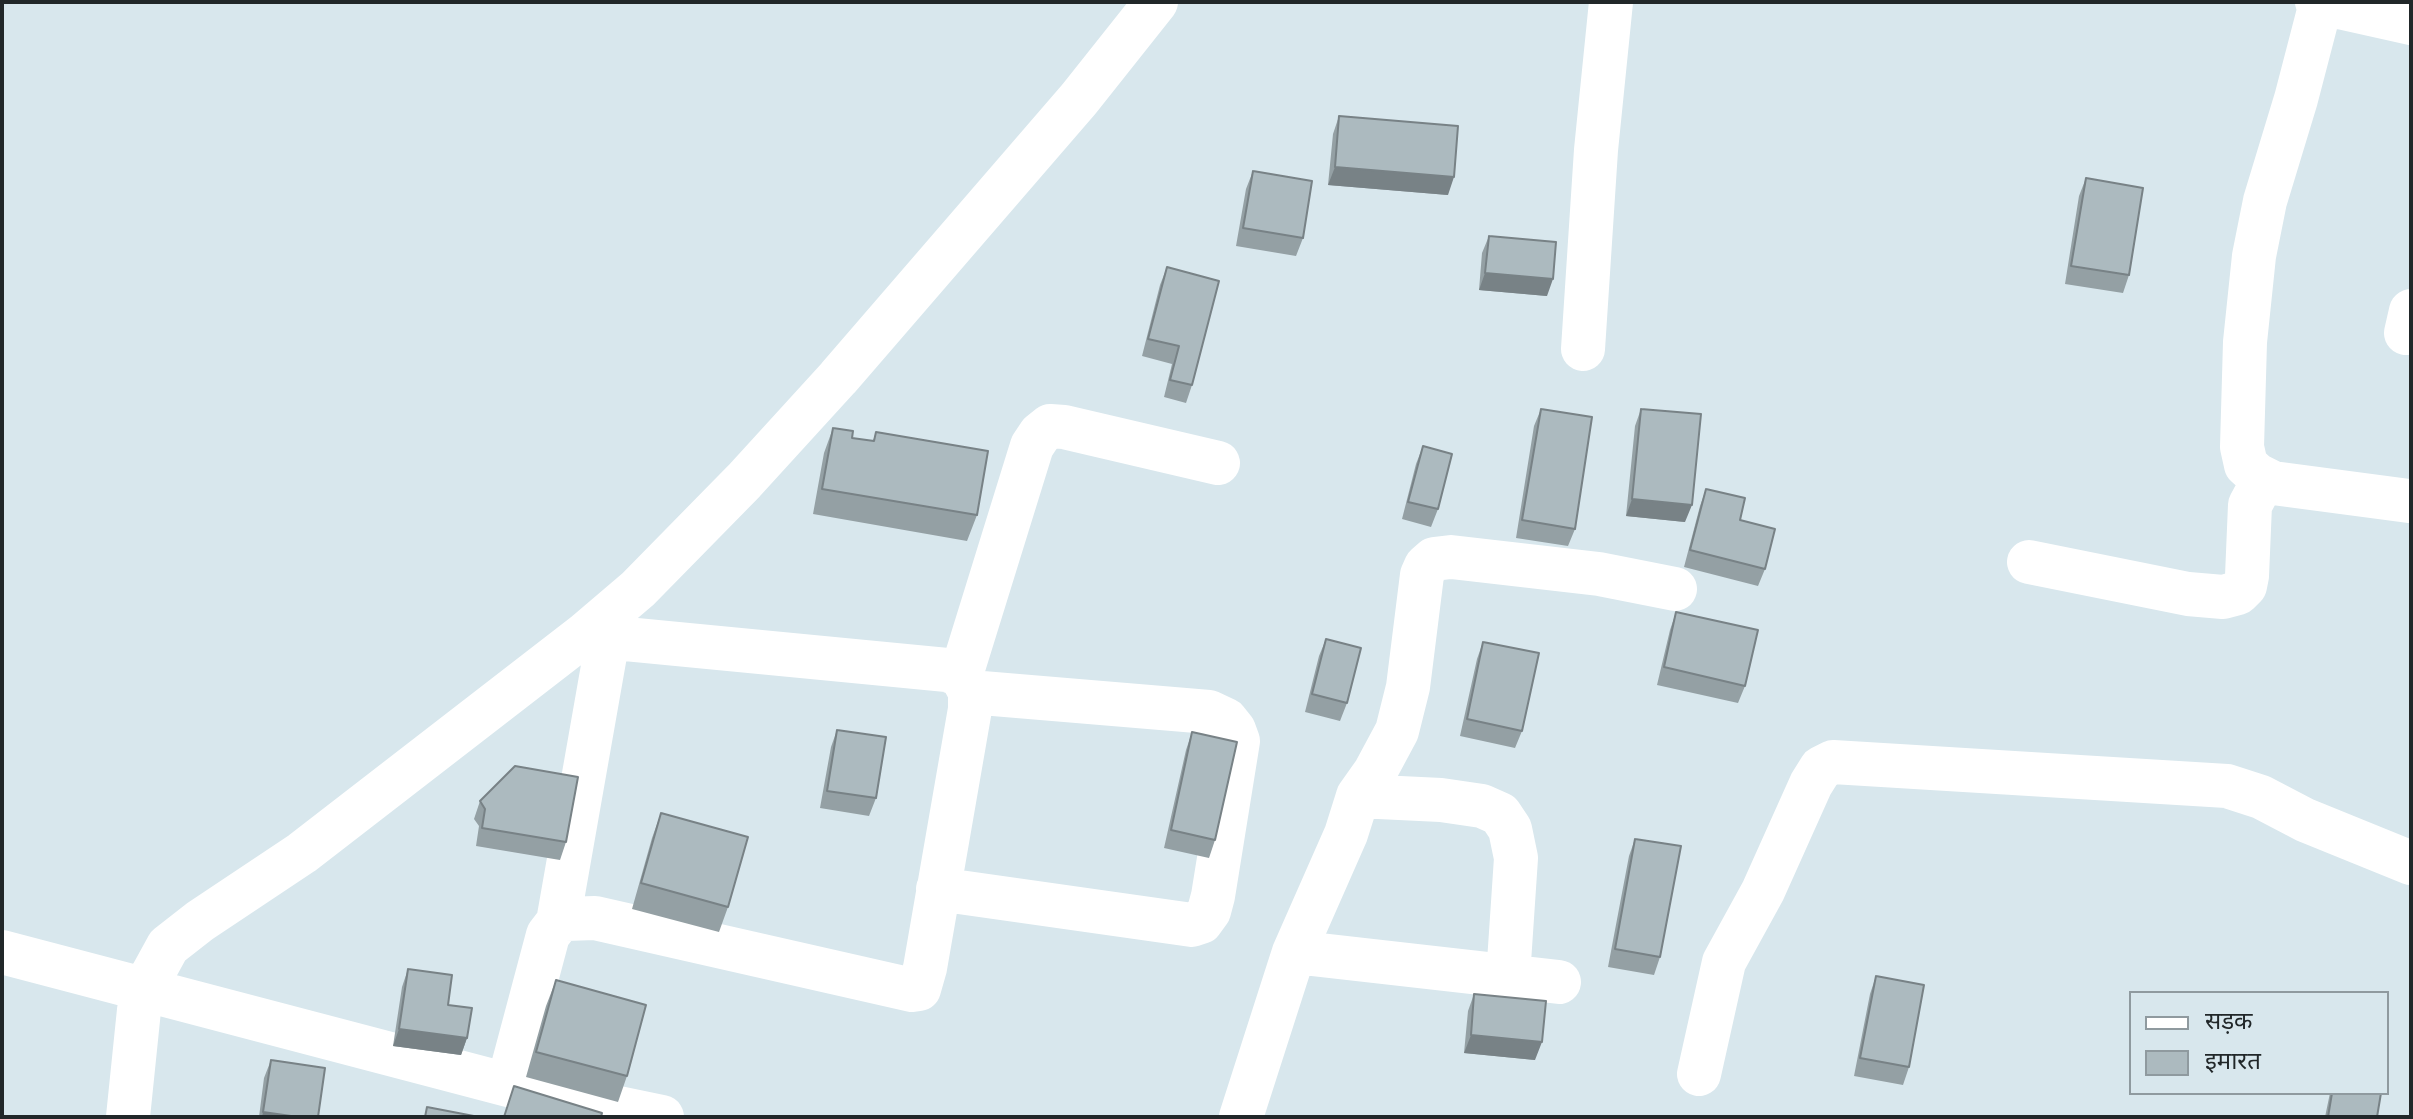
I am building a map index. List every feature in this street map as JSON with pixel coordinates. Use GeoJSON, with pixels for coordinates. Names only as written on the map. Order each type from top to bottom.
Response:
{"type":"FeatureCollection","features":[{"type":"Feature","properties":{"kind":"street"},"geometry":{"type":"LineString","coordinates":[[128,1117],[139,1010],[145,988],[168,946],[302,853],[596,637],[838,378],[1079,99],[1156,2]]}},
{"type":"Feature","properties":{"kind":"street"},"geometry":{"type":"LineString","coordinates":[[1583,349],[1595,165],[1611,2]]}},
{"type":"Feature","properties":{"kind":"street"},"geometry":{"type":"LineString","coordinates":[[2409,501],[2291,486],[2264,479],[2246,465],[2242,447],[2249,297],[2265,201],[2296,99],[2319,2],[2411,23]]}},
{"type":"Feature","properties":{"kind":"street"},"geometry":{"type":"LineString","coordinates":[[558,922],[578,917],[595,918],[917,990],[922,983],[970,709],[966,683],[1032,446],[1050,426],[1064,427],[1218,463]]}},
{"type":"Feature","properties":{"kind":"street"},"geometry":{"type":"LineString","coordinates":[[2029,562],[2188,594],[2223,597],[2238,593],[2245,586],[2247,576],[2250,505],[2264,479]]}},
{"type":"Feature","properties":{"kind":"street"},"geometry":{"type":"LineString","coordinates":[[1241,1117],[1294,952],[1346,834],[1358,796],[1375,772],[1401,716],[1408,687],[1422,575],[1426,566],[1434,559],[1451,557],[1599,574],[1675,589]]}},
{"type":"Feature","properties":{"kind":"street"},"geometry":{"type":"LineString","coordinates":[[596,637],[947,670],[966,683],[1209,712],[1226,720],[1234,730],[1238,741],[1236,757],[1213,896],[1209,911],[1201,922],[1192,925],[938,889]]}},
{"type":"Feature","properties":{"kind":"street"},"geometry":{"type":"LineString","coordinates":[[508,1085],[548,935],[558,922],[596,637]]}},
{"type":"Feature","properties":{"kind":"street"},"geometry":{"type":"LineString","coordinates":[[1699,1074],[1724,962],[1763,891],[1811,784],[1821,768],[1833,762],[2227,786],[2261,797],[2305,820],[2411,863]]}},
{"type":"Feature","properties":{"kind":"street"},"geometry":{"type":"LineString","coordinates":[[1358,796],[1441,800],[1482,806],[1500,814],[1510,829],[1516,858],[1508,977]]}},
{"type":"Feature","properties":{"kind":"street"},"geometry":{"type":"LineString","coordinates":[[2,952],[508,1085],[662,1117]]}},
{"type":"Feature","properties":{"kind":"street"},"geometry":{"type":"LineString","coordinates":[[1294,952],[1559,982]]}},
{"type":"Feature","properties":{"kind":"building"},"geometry":{"type":"Polygon","coordinates":[[[1339,116],[1458,126],[1454,177],[1335,167],[1339,116]]]}},
{"type":"Feature","properties":{"kind":"building"},"geometry":{"type":"Polygon","coordinates":[[[1253,171],[1312,181],[1303,238],[1243,228],[1253,171]]]}},
{"type":"Feature","properties":{"kind":"building"},"geometry":{"type":"Polygon","coordinates":[[[2086,178],[2143,188],[2129,275],[2071,266],[2086,178]]]}},
{"type":"Feature","properties":{"kind":"building"},"geometry":{"type":"Polygon","coordinates":[[[1489,236],[1556,242],[1553,279],[1485,273],[1489,236]]]}},
{"type":"Feature","properties":{"kind":"building"},"geometry":{"type":"Polygon","coordinates":[[[1167,267],[1219,281],[1192,385],[1170,380],[1179,346],[1148,339],[1167,267]]]}},
{"type":"Feature","properties":{"kind":"building"},"geometry":{"type":"Polygon","coordinates":[[[1541,409],[1592,417],[1575,529],[1522,520],[1541,409]]]}},
{"type":"Feature","properties":{"kind":"building"},"geometry":{"type":"Polygon","coordinates":[[[1641,409],[1701,414],[1692,505],[1632,499],[1641,409]]]}},
{"type":"Feature","properties":{"kind":"building"},"geometry":{"type":"Polygon","coordinates":[[[833,428],[853,431],[852,438],[874,441],[876,432],[988,451],[977,515],[822,489],[833,428]]]}},
{"type":"Feature","properties":{"kind":"building"},"geometry":{"type":"Polygon","coordinates":[[[1423,446],[1452,454],[1438,509],[1408,502],[1423,446]]]}},
{"type":"Feature","properties":{"kind":"building"},"geometry":{"type":"Polygon","coordinates":[[[1706,489],[1745,498],[1740,520],[1775,529],[1765,569],[1690,550],[1706,489]]]}},
{"type":"Feature","properties":{"kind":"building"},"geometry":{"type":"Polygon","coordinates":[[[1676,612],[1758,630],[1745,686],[1664,667],[1676,612]]]}},
{"type":"Feature","properties":{"kind":"building"},"geometry":{"type":"Polygon","coordinates":[[[1326,639],[1361,648],[1347,703],[1312,694],[1326,639]]]}},
{"type":"Feature","properties":{"kind":"building"},"geometry":{"type":"Polygon","coordinates":[[[1483,642],[1539,653],[1522,731],[1467,719],[1483,642]]]}},
{"type":"Feature","properties":{"kind":"building"},"geometry":{"type":"Polygon","coordinates":[[[837,730],[886,737],[876,798],[827,791],[837,730]]]}},
{"type":"Feature","properties":{"kind":"building"},"geometry":{"type":"Polygon","coordinates":[[[1192,732],[1237,742],[1215,840],[1171,830],[1192,732]]]}},
{"type":"Feature","properties":{"kind":"building"},"geometry":{"type":"Polygon","coordinates":[[[515,766],[578,777],[566,842],[482,828],[485,809],[480,801],[515,766]]]}},
{"type":"Feature","properties":{"kind":"building"},"geometry":{"type":"Polygon","coordinates":[[[661,813],[748,837],[728,907],[641,883],[661,813]]]}},
{"type":"Feature","properties":{"kind":"building"},"geometry":{"type":"Polygon","coordinates":[[[1635,839],[1681,846],[1660,957],[1615,949],[1635,839]]]}},
{"type":"Feature","properties":{"kind":"building"},"geometry":{"type":"Polygon","coordinates":[[[408,969],[452,975],[448,1005],[472,1008],[467,1038],[399,1029],[408,969]]]}},
{"type":"Feature","properties":{"kind":"building"},"geometry":{"type":"Polygon","coordinates":[[[1876,976],[1924,985],[1909,1067],[1860,1058],[1876,976]]]}},
{"type":"Feature","properties":{"kind":"building"},"geometry":{"type":"Polygon","coordinates":[[[556,980],[646,1005],[627,1076],[536,1052],[556,980]]]}},
{"type":"Feature","properties":{"kind":"building"},"geometry":{"type":"Polygon","coordinates":[[[1474,994],[1546,1001],[1542,1042],[1471,1035],[1474,994]]]}},
{"type":"Feature","properties":{"kind":"building"},"geometry":{"type":"Polygon","coordinates":[[[271,1060],[325,1068],[318,1117],[263,1112],[271,1060]]]}},
{"type":"Feature","properties":{"kind":"building"},"geometry":{"type":"Polygon","coordinates":[[[514,1086],[602,1113],[601,1117],[504,1117],[514,1086]]]}},
{"type":"Feature","properties":{"kind":"building"},"geometry":{"type":"Polygon","coordinates":[[[2332,1095],[2381,1095],[2377,1117],[2328,1117],[2332,1095]]]}},
{"type":"Feature","properties":{"kind":"building"},"geometry":{"type":"Polygon","coordinates":[[[427,1107],[479,1117],[425,1117],[427,1107]]]}}]}
